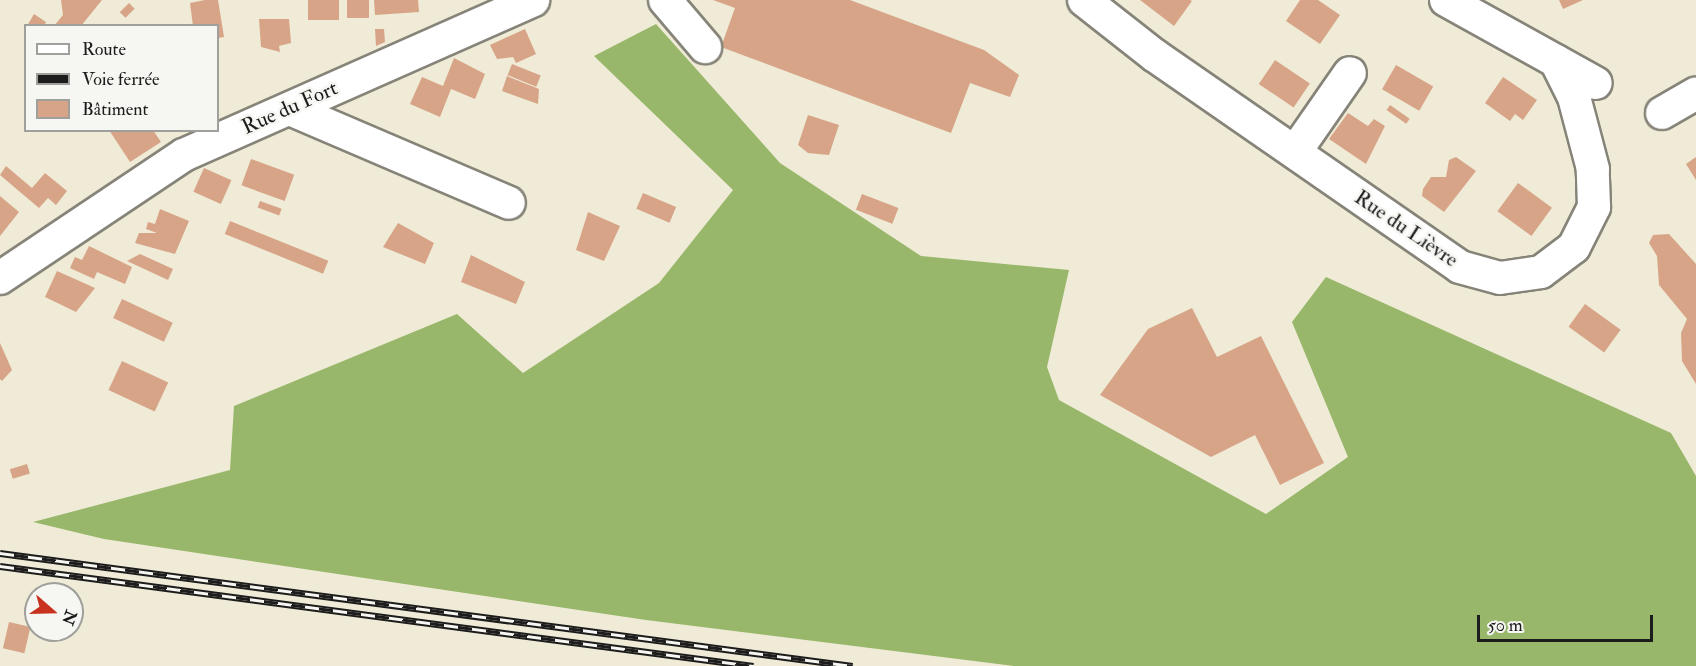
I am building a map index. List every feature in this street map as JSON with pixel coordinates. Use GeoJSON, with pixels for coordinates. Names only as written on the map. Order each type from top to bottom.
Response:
{"type":"FeatureCollection","features":[{"type":"Feature","properties":{"kind":"street","name":"Rue du Fort"},"geometry":{"type":"LineString","coordinates":[[0,278],[184,155],[290,109],[500,6],[533,0]]}},
{"type":"Feature","properties":{"kind":"street"},"geometry":{"type":"LineString","coordinates":[[665,0],[705,47]]}},
{"type":"Feature","properties":{"kind":"street"},"geometry":{"type":"LineString","coordinates":[[1446,0],[1596,83]]}},
{"type":"Feature","properties":{"kind":"street","name":"Rue du Lièvre"},"geometry":{"type":"LineString","coordinates":[[1097,4],[1295,152],[1460,267],[1500,278],[1540,272],[1574,247],[1594,207],[1584,138],[1574,97],[1556,62]]}},
{"type":"Feature","properties":{"kind":"street"},"geometry":{"type":"LineString","coordinates":[[1295,152],[1350,73]]}},
{"type":"Feature","properties":{"kind":"street"},"geometry":{"type":"LineString","coordinates":[[1662,113],[1696,93]]}},
{"type":"Feature","properties":{"kind":"street"},"geometry":{"type":"LineString","coordinates":[[290,109],[509,203]]}},
{"type":"Feature","properties":{"kind":"green space"},"geometry":{"type":"Polygon","coordinates":[[[656,24],[780,163],[921,256],[1069,270],[1047,367],[1059,400],[1266,514],[1348,457],[1292,322],[1326,277],[1671,433],[1696,476],[1696,666],[1014,666],[646,620],[104,539],[33,522],[230,470],[234,406],[457,314],[523,373],[659,283],[733,190],[594,56],[656,24]]]}},
{"type":"Feature","properties":{"kind":"building"},"geometry":{"type":"Polygon","coordinates":[[[61,0],[102,0],[83,24],[56,24],[63,15],[61,0]]]}},
{"type":"Feature","properties":{"kind":"building"},"geometry":{"type":"Polygon","coordinates":[[[218,0],[224,37],[219,38],[219,24],[193,24],[190,3],[218,0]]]}},
{"type":"Feature","properties":{"kind":"building"},"geometry":{"type":"Polygon","coordinates":[[[308,0],[339,0],[339,20],[308,20],[308,0]]]}},
{"type":"Feature","properties":{"kind":"building"},"geometry":{"type":"Polygon","coordinates":[[[347,0],[369,0],[369,18],[347,18],[347,0]]]}},
{"type":"Feature","properties":{"kind":"building"},"geometry":{"type":"Polygon","coordinates":[[[374,0],[418,0],[419,12],[375,15],[374,0]]]}},
{"type":"Feature","properties":{"kind":"building"},"geometry":{"type":"Polygon","coordinates":[[[713,0],[850,0],[984,50],[1019,75],[1010,97],[970,83],[951,133],[721,47],[735,8],[713,0]]]}},
{"type":"Feature","properties":{"kind":"building"},"geometry":{"type":"Polygon","coordinates":[[[1140,0],[1190,0],[1192,1],[1174,26],[1140,0]]]}},
{"type":"Feature","properties":{"kind":"building"},"geometry":{"type":"Polygon","coordinates":[[[1300,0],[1318,0],[1340,15],[1320,44],[1286,21],[1300,0]]]}},
{"type":"Feature","properties":{"kind":"building"},"geometry":{"type":"Polygon","coordinates":[[[1559,0],[1583,0],[1563,9],[1559,0]]]}},
{"type":"Feature","properties":{"kind":"building"},"geometry":{"type":"Polygon","coordinates":[[[129,3],[135,9],[125,18],[120,12],[129,3]]]}},
{"type":"Feature","properties":{"kind":"building"},"geometry":{"type":"Polygon","coordinates":[[[34,14],[46,22],[45,24],[28,24],[34,14]]]}},
{"type":"Feature","properties":{"kind":"building"},"geometry":{"type":"Polygon","coordinates":[[[259,19],[289,19],[291,43],[279,46],[280,52],[261,47],[259,19]]]}},
{"type":"Feature","properties":{"kind":"building"},"geometry":{"type":"Polygon","coordinates":[[[375,29],[384,29],[385,42],[376,46],[375,29]]]}},
{"type":"Feature","properties":{"kind":"building"},"geometry":{"type":"Polygon","coordinates":[[[525,29],[536,54],[516,63],[513,57],[497,59],[490,45],[525,29]]]}},
{"type":"Feature","properties":{"kind":"building"},"geometry":{"type":"Polygon","coordinates":[[[454,58],[485,74],[475,99],[451,89],[440,117],[410,104],[422,77],[443,86],[454,58]]]}},
{"type":"Feature","properties":{"kind":"building"},"geometry":{"type":"Polygon","coordinates":[[[1275,60],[1310,83],[1294,108],[1259,84],[1275,60]]]}},
{"type":"Feature","properties":{"kind":"building"},"geometry":{"type":"Polygon","coordinates":[[[512,64],[541,76],[536,87],[508,75],[512,64]]]}},
{"type":"Feature","properties":{"kind":"building"},"geometry":{"type":"Polygon","coordinates":[[[1396,65],[1433,86],[1419,111],[1382,89],[1396,65]]]}},
{"type":"Feature","properties":{"kind":"building"},"geometry":{"type":"Polygon","coordinates":[[[507,76],[539,89],[538,104],[502,91],[507,76]]]}},
{"type":"Feature","properties":{"kind":"building"},"geometry":{"type":"Polygon","coordinates":[[[1503,77],[1537,100],[1523,120],[1515,114],[1510,121],[1485,103],[1503,77]]]}},
{"type":"Feature","properties":{"kind":"building"},"geometry":{"type":"Polygon","coordinates":[[[1390,105],[1410,119],[1406,124],[1387,110],[1390,105]]]}},
{"type":"Feature","properties":{"kind":"building"},"geometry":{"type":"Polygon","coordinates":[[[1348,113],[1368,126],[1374,119],[1385,126],[1366,164],[1329,139],[1348,113]]]}},
{"type":"Feature","properties":{"kind":"building"},"geometry":{"type":"Polygon","coordinates":[[[808,115],[839,125],[829,155],[808,153],[798,145],[808,115]]]}},
{"type":"Feature","properties":{"kind":"building"},"geometry":{"type":"Polygon","coordinates":[[[110,132],[154,132],[161,142],[130,162],[110,132]]]}},
{"type":"Feature","properties":{"kind":"building"},"geometry":{"type":"Polygon","coordinates":[[[1456,157],[1476,171],[1444,212],[1422,196],[1423,189],[1431,177],[1446,177],[1449,160],[1456,157]]]}},
{"type":"Feature","properties":{"kind":"building"},"geometry":{"type":"Polygon","coordinates":[[[1696,157],[1696,180],[1686,164],[1696,157]]]}},
{"type":"Feature","properties":{"kind":"building"},"geometry":{"type":"Polygon","coordinates":[[[251,159],[294,175],[285,201],[241,185],[251,159]]]}},
{"type":"Feature","properties":{"kind":"building"},"geometry":{"type":"Polygon","coordinates":[[[6,166],[32,188],[45,173],[67,191],[56,205],[48,198],[39,208],[0,175],[6,166]]]}},
{"type":"Feature","properties":{"kind":"building"},"geometry":{"type":"Polygon","coordinates":[[[204,168],[231,180],[221,204],[193,192],[204,168]]]}},
{"type":"Feature","properties":{"kind":"building"},"geometry":{"type":"Polygon","coordinates":[[[1518,183],[1552,208],[1531,236],[1497,211],[1518,183]]]}},
{"type":"Feature","properties":{"kind":"building"},"geometry":{"type":"Polygon","coordinates":[[[643,193],[676,207],[669,223],[636,209],[643,193]]]}},
{"type":"Feature","properties":{"kind":"building"},"geometry":{"type":"Polygon","coordinates":[[[862,194],[898,208],[892,224],[856,210],[862,194]]]}},
{"type":"Feature","properties":{"kind":"building"},"geometry":{"type":"Polygon","coordinates":[[[0,196],[19,212],[0,236],[0,196]]]}},
{"type":"Feature","properties":{"kind":"building"},"geometry":{"type":"Polygon","coordinates":[[[260,201],[282,209],[279,215],[258,208],[260,201]]]}},
{"type":"Feature","properties":{"kind":"building"},"geometry":{"type":"Polygon","coordinates":[[[160,209],[189,221],[175,254],[135,243],[139,233],[157,233],[146,229],[148,222],[155,224],[160,209]]]}},
{"type":"Feature","properties":{"kind":"building"},"geometry":{"type":"Polygon","coordinates":[[[588,212],[620,226],[604,261],[576,250],[588,212]]]}},
{"type":"Feature","properties":{"kind":"building"},"geometry":{"type":"Polygon","coordinates":[[[230,221],[328,261],[323,274],[225,234],[230,221]]]}},
{"type":"Feature","properties":{"kind":"building"},"geometry":{"type":"Polygon","coordinates":[[[398,223],[434,243],[425,264],[383,247],[398,223]]]}},
{"type":"Feature","properties":{"kind":"building"},"geometry":{"type":"Polygon","coordinates":[[[1669,234],[1696,264],[1696,384],[1682,361],[1681,333],[1687,319],[1659,285],[1657,256],[1649,243],[1653,235],[1669,234]]]}},
{"type":"Feature","properties":{"kind":"building"},"geometry":{"type":"Polygon","coordinates":[[[89,246],[132,267],[125,284],[97,272],[94,279],[70,268],[75,257],[82,260],[89,246]]]}},
{"type":"Feature","properties":{"kind":"building"},"geometry":{"type":"Polygon","coordinates":[[[140,254],[173,269],[168,280],[127,261],[140,254]]]}},
{"type":"Feature","properties":{"kind":"building"},"geometry":{"type":"Polygon","coordinates":[[[471,255],[525,282],[516,304],[461,282],[471,255]]]}},
{"type":"Feature","properties":{"kind":"building"},"geometry":{"type":"Polygon","coordinates":[[[57,271],[95,288],[76,312],[45,297],[57,271]]]}},
{"type":"Feature","properties":{"kind":"building"},"geometry":{"type":"Polygon","coordinates":[[[122,299],[173,323],[164,342],[113,318],[122,299]]]}},
{"type":"Feature","properties":{"kind":"building"},"geometry":{"type":"Polygon","coordinates":[[[1585,304],[1621,330],[1604,353],[1569,327],[1585,304]]]}},
{"type":"Feature","properties":{"kind":"building"},"geometry":{"type":"Polygon","coordinates":[[[1192,308],[1217,357],[1261,336],[1324,463],[1280,485],[1255,435],[1211,457],[1100,395],[1148,329],[1192,308]]]}},
{"type":"Feature","properties":{"kind":"building"},"geometry":{"type":"Polygon","coordinates":[[[0,343],[12,370],[2,381],[0,379],[0,343]]]}},
{"type":"Feature","properties":{"kind":"building"},"geometry":{"type":"Polygon","coordinates":[[[122,361],[168,383],[155,412],[108,390],[122,361]]]}},
{"type":"Feature","properties":{"kind":"building"},"geometry":{"type":"Polygon","coordinates":[[[27,464],[30,474],[13,479],[10,469],[27,464]]]}},
{"type":"Feature","properties":{"kind":"building"},"geometry":{"type":"Polygon","coordinates":[[[9,622],[24,625],[24,642],[27,642],[24,653],[3,648],[9,622]]]}},
{"type":"Feature","properties":{"kind":"railway"},"geometry":{"type":"LineString","coordinates":[[0,553],[853,666]]}},
{"type":"Feature","properties":{"kind":"railway"},"geometry":{"type":"LineString","coordinates":[[0,566],[753,666]]}}]}
